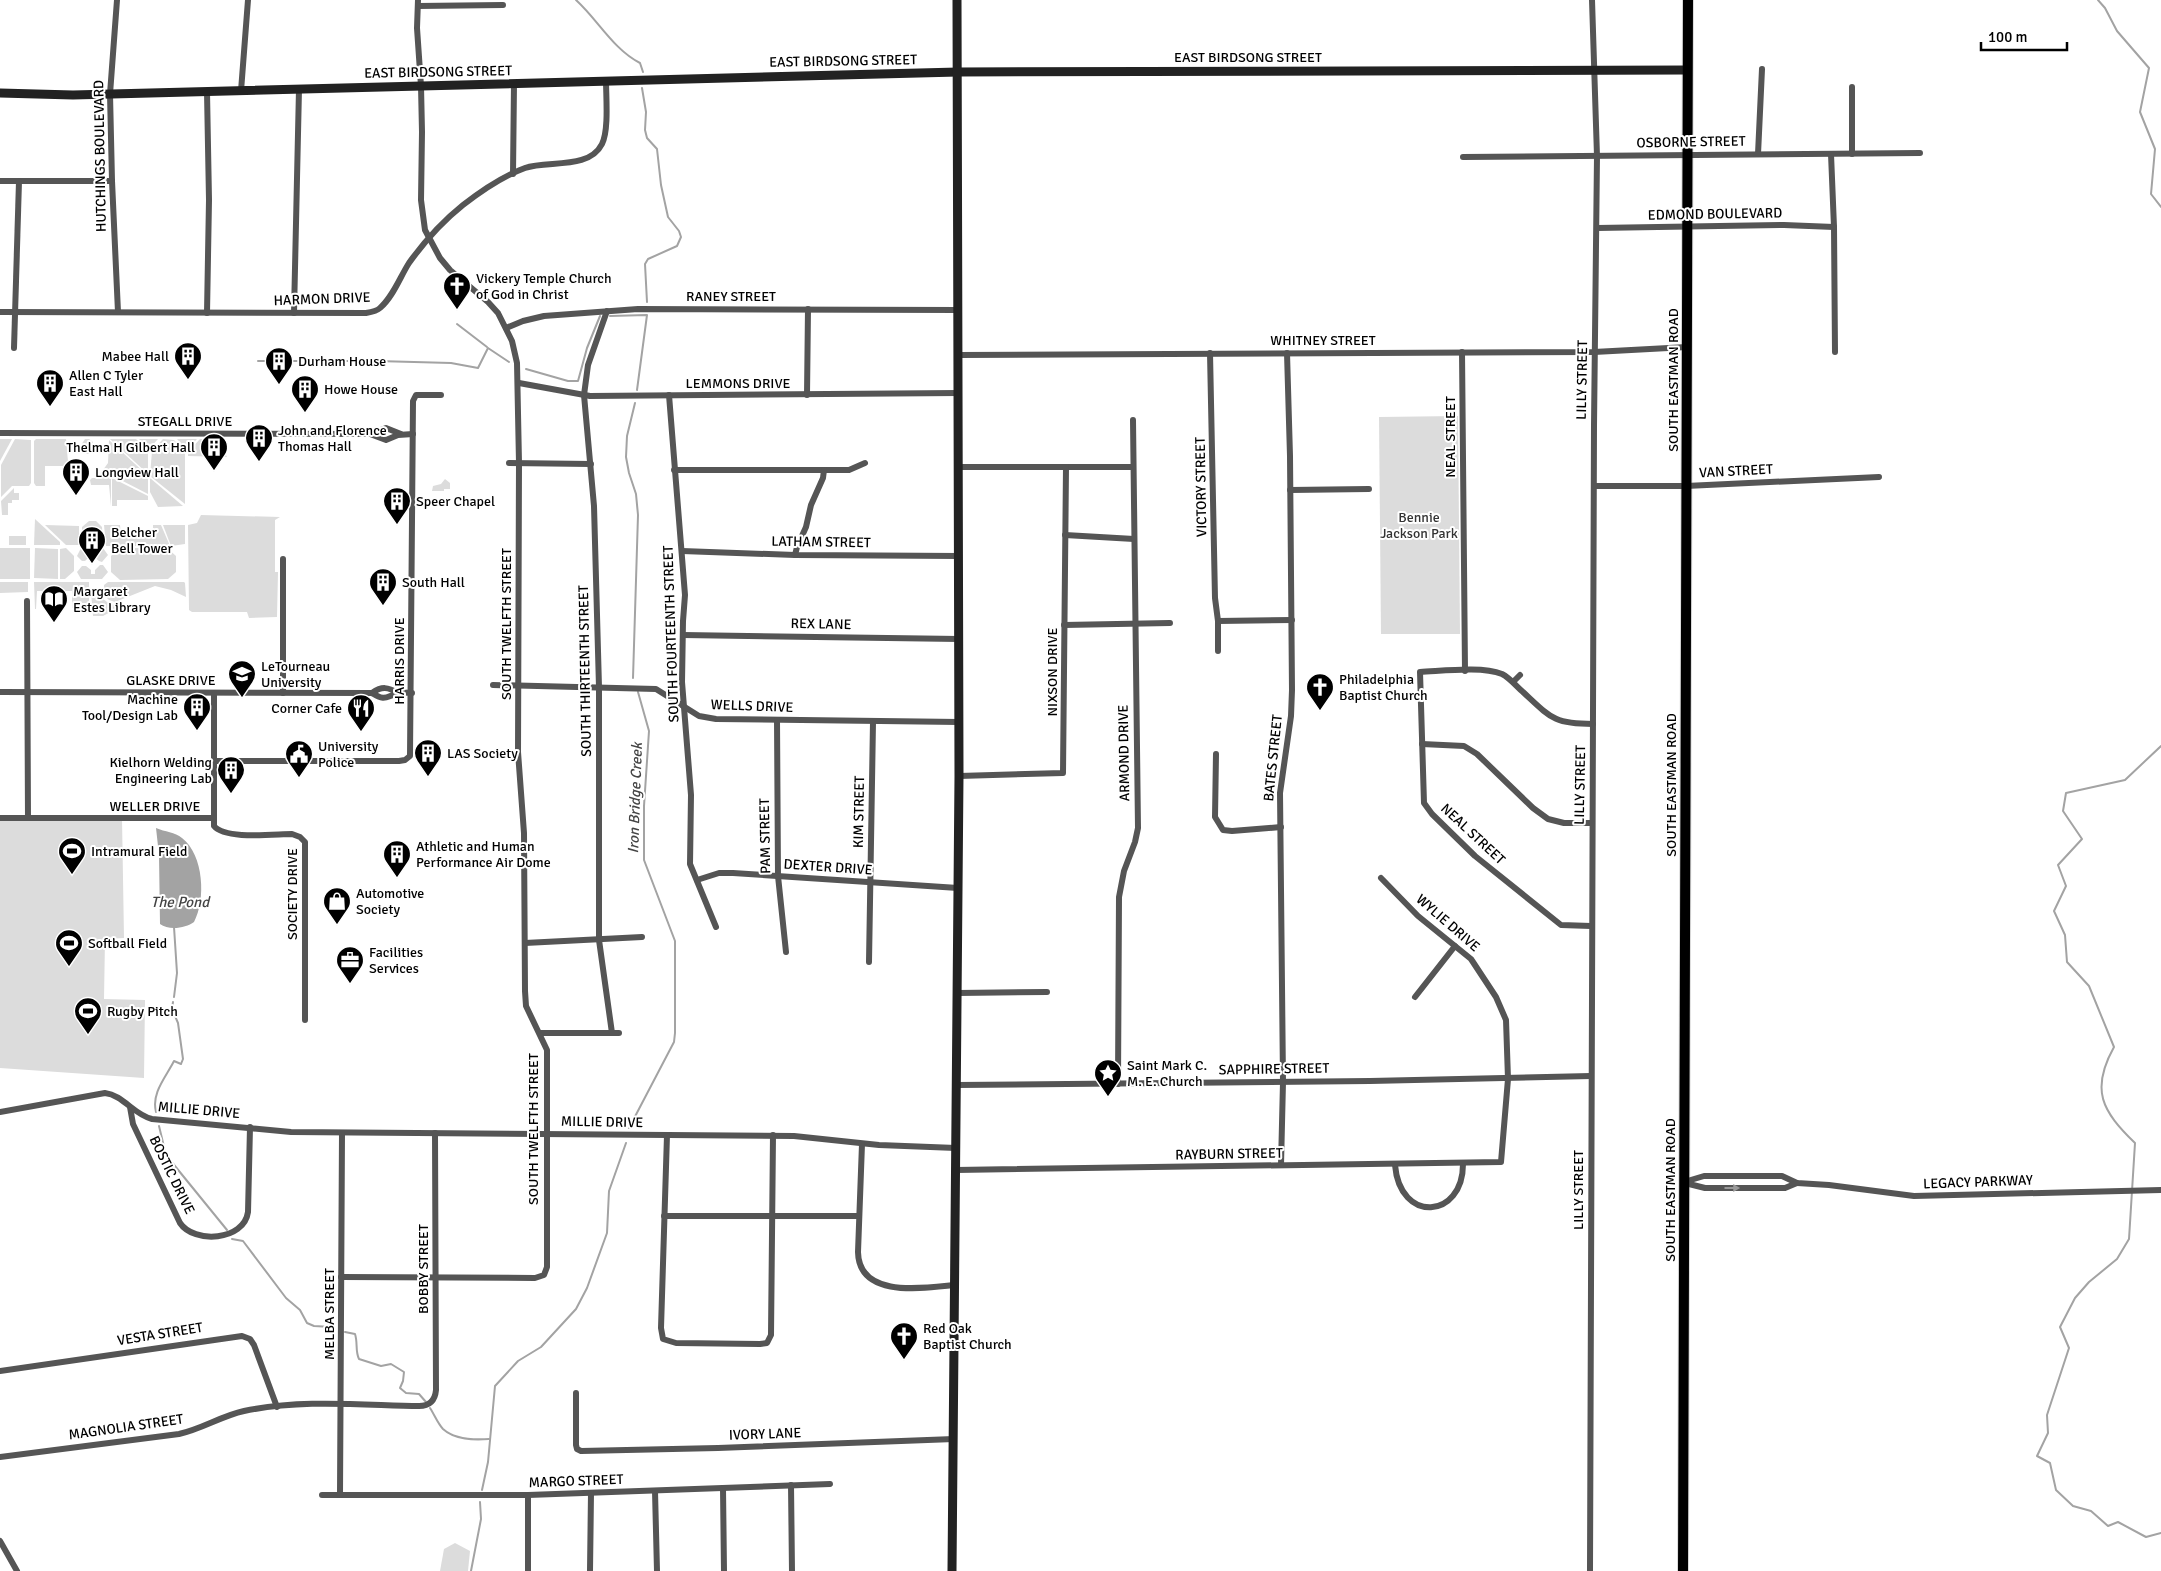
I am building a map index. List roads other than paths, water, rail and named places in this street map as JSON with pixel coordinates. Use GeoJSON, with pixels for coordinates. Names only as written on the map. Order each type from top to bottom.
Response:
{"type":"FeatureCollection","features":[{"type":"Feature","properties":{"kind":"main road","name":"SOUTH EASTMAN ROAD"},"geometry":{"type":"LineString","coordinates":[[1683,1571],[1688,0]]}},
{"type":"Feature","properties":{"kind":"street","name":"HUTCHINGS BOULEVARD"},"geometry":{"type":"LineString","coordinates":[[117,0],[110,94],[118,312]]}},
{"type":"Feature","properties":{"kind":"street"},"geometry":{"type":"LineString","coordinates":[[241,91],[248,0]]}},
{"type":"Feature","properties":{"kind":"street"},"geometry":{"type":"LineString","coordinates":[[952,1571],[959,776],[957,0]]}},
{"type":"Feature","properties":{"kind":"street","name":"LILLY STREET"},"geometry":{"type":"LineString","coordinates":[[1590,1571],[1594,352],[1597,228],[1596,70],[1592,0]]}},
{"type":"Feature","properties":{"kind":"street"},"geometry":{"type":"LineString","coordinates":[[418,3],[503,5]]}},
{"type":"Feature","properties":{"kind":"street","name":"SOUTH TWELFTH STREET"},"geometry":{"type":"LineString","coordinates":[[418,3],[421,86],[420,200],[423,219],[429,239],[450,270],[488,302],[506,328],[515,351],[519,383],[518,752],[524,833],[526,1006],[547,1050],[547,1267],[544,1275],[535,1278],[436,1278]]}},
{"type":"Feature","properties":{"kind":"street"},"geometry":{"type":"LineString","coordinates":[[1758,154],[1762,69]]}},
{"type":"Feature","properties":{"kind":"street","name":"EAST BIRDSONG STREET"},"geometry":{"type":"LineString","coordinates":[[0,93],[110,94],[207,92],[958,72],[1687,70]]}},
{"type":"Feature","properties":{"kind":"street","name":"HARMON DRIVE"},"geometry":{"type":"LineString","coordinates":[[0,312],[366,313],[379,309],[411,261],[429,239],[463,205],[512,174],[543,164],[581,160],[599,149],[605,135],[606,80]]}},
{"type":"Feature","properties":{"kind":"street"},"geometry":{"type":"LineString","coordinates":[[512,174],[514,84]]}},
{"type":"Feature","properties":{"kind":"street"},"geometry":{"type":"LineString","coordinates":[[1852,87],[1852,154]]}},
{"type":"Feature","properties":{"kind":"street"},"geometry":{"type":"LineString","coordinates":[[294,313],[299,89]]}},
{"type":"Feature","properties":{"kind":"street"},"geometry":{"type":"LineString","coordinates":[[207,92],[209,200],[207,314]]}},
{"type":"Feature","properties":{"kind":"street","name":"OSBORNE STREET"},"geometry":{"type":"LineString","coordinates":[[1463,157],[1920,153]]}},
{"type":"Feature","properties":{"kind":"street"},"geometry":{"type":"LineString","coordinates":[[1831,154],[1834,227],[1834,352]]}},
{"type":"Feature","properties":{"kind":"street"},"geometry":{"type":"LineString","coordinates":[[0,181],[112,181]]}},
{"type":"Feature","properties":{"kind":"street"},"geometry":{"type":"LineString","coordinates":[[14,348],[20,181]]}},
{"type":"Feature","properties":{"kind":"street","name":"EDMOND BOULEVARD"},"geometry":{"type":"LineString","coordinates":[[1597,228],[1784,225],[1834,227]]}},
{"type":"Feature","properties":{"kind":"street","name":"RANEY STREET"},"geometry":{"type":"LineString","coordinates":[[506,328],[523,320],[607,310],[667,308],[959,310]]}},
{"type":"Feature","properties":{"kind":"street"},"geometry":{"type":"LineString","coordinates":[[808,309],[808,395]]}},
{"type":"Feature","properties":{"kind":"street","name":"SOUTH THIRTEENTH STREET"},"geometry":{"type":"LineString","coordinates":[[540,1033],[616,1033],[599,940],[599,687],[591,464],[584,395],[589,360],[607,310]]}},
{"type":"Feature","properties":{"kind":"street","name":"WHITNEY STREET"},"geometry":{"type":"LineString","coordinates":[[959,355],[1594,352],[1686,347]]}},
{"type":"Feature","properties":{"kind":"street","name":"NEAL STREET"},"geometry":{"type":"LineString","coordinates":[[1462,352],[1465,671],[1420,672],[1422,796],[1424,803],[1432,814],[1475,856],[1561,925],[1592,926]]}},
{"type":"Feature","properties":{"kind":"street","name":"VICTORY STREET"},"geometry":{"type":"LineString","coordinates":[[1210,353],[1215,598],[1218,620],[1218,651]]}},
{"type":"Feature","properties":{"kind":"street","name":"BATES STREET"},"geometry":{"type":"LineString","coordinates":[[1281,1166],[1283,1082],[1281,777],[1291,716],[1292,620],[1287,353]]}},
{"type":"Feature","properties":{"kind":"street","name":"LEMMONS DRIVE"},"geometry":{"type":"LineString","coordinates":[[519,383],[584,395],[959,393]]}},
{"type":"Feature","properties":{"kind":"street","name":"HARRIS DRIVE"},"geometry":{"type":"LineString","coordinates":[[214,761],[405,760],[410,756],[412,693],[412,434],[414,397],[417,395],[441,395]]}},
{"type":"Feature","properties":{"kind":"street","name":"SOUTH FOURTEENTH STREET"},"geometry":{"type":"LineString","coordinates":[[669,395],[685,595],[682,682],[691,795],[690,864],[716,927]]}},
{"type":"Feature","properties":{"kind":"street","name":"ARMOND DRIVE"},"geometry":{"type":"LineString","coordinates":[[1118,1084],[1119,896],[1124,870],[1135,842],[1138,828],[1133,420]]}},
{"type":"Feature","properties":{"kind":"street","name":"STEGALL DRIVE"},"geometry":{"type":"LineString","coordinates":[[370,434],[386,428],[401,434]]}},
{"type":"Feature","properties":{"kind":"street","name":"STEGALL DRIVE"},"geometry":{"type":"LineString","coordinates":[[0,433],[370,434],[386,440],[401,434],[412,434]]}},
{"type":"Feature","properties":{"kind":"street"},"geometry":{"type":"LineString","coordinates":[[508,462],[591,464]]}},
{"type":"Feature","properties":{"kind":"street"},"geometry":{"type":"LineString","coordinates":[[674,470],[852,469],[864,463]]}},
{"type":"Feature","properties":{"kind":"street","name":"NIXSON DRIVE"},"geometry":{"type":"LineString","coordinates":[[959,776],[1063,773],[1066,466]]}},
{"type":"Feature","properties":{"kind":"street"},"geometry":{"type":"LineString","coordinates":[[959,467],[1133,467]]}},
{"type":"Feature","properties":{"kind":"street"},"geometry":{"type":"LineString","coordinates":[[795,555],[806,527],[812,502],[823,478],[824,470]]}},
{"type":"Feature","properties":{"kind":"street","name":"VAN STREET"},"geometry":{"type":"LineString","coordinates":[[1594,486],[1686,486],[1879,477]]}},
{"type":"Feature","properties":{"kind":"street"},"geometry":{"type":"LineString","coordinates":[[1290,490],[1368,489]]}},
{"type":"Feature","properties":{"kind":"street"},"geometry":{"type":"LineString","coordinates":[[1065,535],[1134,539]]}},
{"type":"Feature","properties":{"kind":"street","name":"LATHAM STREET"},"geometry":{"type":"LineString","coordinates":[[682,551],[795,555],[959,556]]}},
{"type":"Feature","properties":{"kind":"street"},"geometry":{"type":"LineString","coordinates":[[283,559],[283,693]]}},
{"type":"Feature","properties":{"kind":"street"},"geometry":{"type":"LineString","coordinates":[[27,601],[28,818]]}},
{"type":"Feature","properties":{"kind":"street"},"geometry":{"type":"LineString","coordinates":[[1218,620],[1292,620]]}},
{"type":"Feature","properties":{"kind":"street"},"geometry":{"type":"LineString","coordinates":[[1064,625],[1170,623]]}},
{"type":"Feature","properties":{"kind":"street","name":"REX LANE"},"geometry":{"type":"LineString","coordinates":[[683,635],[959,639]]}},
{"type":"Feature","properties":{"kind":"street"},"geometry":{"type":"LineString","coordinates":[[1465,671],[1493,672],[1505,676],[1555,720],[1568,724],[1593,724]]}},
{"type":"Feature","properties":{"kind":"street"},"geometry":{"type":"LineString","coordinates":[[1513,682],[1520,675]]}},
{"type":"Feature","properties":{"kind":"street","name":"WELLS DRIVE"},"geometry":{"type":"LineString","coordinates":[[493,685],[656,689],[699,716],[716,719],[959,722]]}},
{"type":"Feature","properties":{"kind":"street","name":"GLASKE DRIVE"},"geometry":{"type":"LineString","coordinates":[[372,693],[379,688],[385,687],[398,693],[412,693]]}},
{"type":"Feature","properties":{"kind":"street","name":"GLASKE DRIVE"},"geometry":{"type":"LineString","coordinates":[[0,692],[372,693],[382,698],[390,698],[398,693]]}},
{"type":"Feature","properties":{"kind":"street","name":"WELLER DRIVE"},"geometry":{"type":"LineString","coordinates":[[0,818],[214,818],[214,693]]}},
{"type":"Feature","properties":{"kind":"street","name":"PAM STREET"},"geometry":{"type":"LineString","coordinates":[[778,720],[778,876],[786,952]]}},
{"type":"Feature","properties":{"kind":"street","name":"KIM STREET"},"geometry":{"type":"LineString","coordinates":[[869,962],[873,722]]}},
{"type":"Feature","properties":{"kind":"street"},"geometry":{"type":"LineString","coordinates":[[1422,744],[1464,746],[1477,754],[1533,808],[1548,819],[1564,823],[1592,823]]}},
{"type":"Feature","properties":{"kind":"street"},"geometry":{"type":"LineString","coordinates":[[1216,754],[1216,817],[1223,830],[1280,827]]}},
{"type":"Feature","properties":{"kind":"street","name":"SOCIETY DRIVE"},"geometry":{"type":"LineString","coordinates":[[214,818],[214,826],[221,832],[292,834],[299,836],[305,842],[305,1020]]}},
{"type":"Feature","properties":{"kind":"street","name":"DEXTER DRIVE"},"geometry":{"type":"LineString","coordinates":[[696,880],[719,873],[958,888]]}},
{"type":"Feature","properties":{"kind":"street","name":"WYLIE DRIVE"},"geometry":{"type":"LineString","coordinates":[[1381,878],[1418,916],[1471,959],[1496,997],[1506,1020],[1508,1079],[1501,1162]]}},
{"type":"Feature","properties":{"kind":"street"},"geometry":{"type":"LineString","coordinates":[[524,943],[642,937]]}},
{"type":"Feature","properties":{"kind":"street"},"geometry":{"type":"LineString","coordinates":[[1415,997],[1455,946]]}},
{"type":"Feature","properties":{"kind":"street"},"geometry":{"type":"LineString","coordinates":[[958,993],[1047,992]]}},
{"type":"Feature","properties":{"kind":"street","name":"SAPPHIRE STREET"},"geometry":{"type":"LineString","coordinates":[[957,1085],[1508,1079],[1591,1076]]}},
{"type":"Feature","properties":{"kind":"street"},"geometry":{"type":"LineString","coordinates":[[0,1112],[102,1093],[112,1095],[130,1107]]}},
{"type":"Feature","properties":{"kind":"street","name":"MILLIE DRIVE"},"geometry":{"type":"LineString","coordinates":[[130,1107],[152,1119],[291,1132],[773,1135],[811,1137],[862,1144],[956,1148]]}},
{"type":"Feature","properties":{"kind":"street","name":"BOSTIC DRIVE"},"geometry":{"type":"LineString","coordinates":[[130,1107],[133,1124],[180,1223],[188,1232],[199,1236],[234,1232],[240,1229],[246,1221],[248,1212],[250,1127]]}},
{"type":"Feature","properties":{"kind":"street","name":"MELBA STREET"},"geometry":{"type":"LineString","coordinates":[[340,1495],[342,1133]]}},
{"type":"Feature","properties":{"kind":"street","name":"BOBBY STREET"},"geometry":{"type":"LineString","coordinates":[[431,1402],[436,1390],[435,1133]]}},
{"type":"Feature","properties":{"kind":"street"},"geometry":{"type":"LineString","coordinates":[[667,1135],[661,1328],[663,1339],[676,1343],[751,1344],[764,1344],[769,1341],[773,1135]]}},
{"type":"Feature","properties":{"kind":"street"},"geometry":{"type":"LineString","coordinates":[[862,1144],[858,1260],[863,1272],[876,1281],[901,1288],[955,1285]]}},
{"type":"Feature","properties":{"kind":"street","name":"RAYBURN STREET"},"geometry":{"type":"LineString","coordinates":[[956,1170],[1501,1162]]}},
{"type":"Feature","properties":{"kind":"street"},"geometry":{"type":"LineString","coordinates":[[1394,1165],[1398,1184],[1405,1196],[1426,1207],[1442,1204],[1454,1195],[1462,1181],[1463,1164]]}},
{"type":"Feature","properties":{"kind":"street","name":"LEGACY PARKWAY"},"geometry":{"type":"LineString","coordinates":[[1684,1182],[1704,1176],[1782,1176],[1797,1182],[1903,1196],[2161,1190]]}},
{"type":"Feature","properties":{"kind":"street","name":"LEGACY PARKWAY"},"geometry":{"type":"LineString","coordinates":[[1684,1182],[1704,1188],[1785,1188],[1797,1182]]}},
{"type":"Feature","properties":{"kind":"street"},"geometry":{"type":"LineString","coordinates":[[664,1216],[859,1216]]}},
{"type":"Feature","properties":{"kind":"street"},"geometry":{"type":"LineString","coordinates":[[341,1277],[436,1278]]}},
{"type":"Feature","properties":{"kind":"street","name":"VESTA STREET"},"geometry":{"type":"LineString","coordinates":[[0,1371],[242,1336],[250,1339],[254,1345],[277,1407]]}},
{"type":"Feature","properties":{"kind":"street","name":"IVORY LANE"},"geometry":{"type":"LineString","coordinates":[[576,1393],[577,1449],[582,1451],[954,1439]]}},
{"type":"Feature","properties":{"kind":"street","name":"MAGNOLIA STREET"},"geometry":{"type":"LineString","coordinates":[[0,1457],[179,1434],[241,1412],[277,1407],[342,1404],[419,1406],[431,1402]]}},
{"type":"Feature","properties":{"kind":"street","name":"MARGO STREET"},"geometry":{"type":"LineString","coordinates":[[322,1495],[528,1495],[830,1484]]}},
{"type":"Feature","properties":{"kind":"street"},"geometry":{"type":"LineString","coordinates":[[791,1485],[792,1571]]}},
{"type":"Feature","properties":{"kind":"street"},"geometry":{"type":"LineString","coordinates":[[723,1488],[724,1571]]}},
{"type":"Feature","properties":{"kind":"street"},"geometry":{"type":"LineString","coordinates":[[656,1491],[656,1571]]}},
{"type":"Feature","properties":{"kind":"street"},"geometry":{"type":"LineString","coordinates":[[590,1571],[591,1493]]}},
{"type":"Feature","properties":{"kind":"street"},"geometry":{"type":"LineString","coordinates":[[528,1495],[528,1571]]}},
{"type":"Feature","properties":{"kind":"street"},"geometry":{"type":"LineString","coordinates":[[0,1542],[17,1571]]}},
{"type":"Feature","properties":{"kind":"water","name":"The Pond"},"geometry":{"type":"Polygon","coordinates":[[[156,828],[176,834],[182,838],[195,855],[199,866],[201,890],[198,913],[194,922],[187,926],[173,928],[160,924],[159,855],[156,828]]]}},
{"type":"Feature","properties":{"kind":"waterway","name":"Iron Bridge Creek"},"geometry":{"type":"LineString","coordinates":[[576,0],[622,50],[640,63],[643,72]]}},
{"type":"Feature","properties":{"kind":"waterway"},"geometry":{"type":"LineString","coordinates":[[2098,0],[2105,8],[2117,31],[2149,68],[2140,112],[2155,149],[2151,194],[2161,207]]}},
{"type":"Feature","properties":{"kind":"waterway","name":"Iron Bridge Creek"},"geometry":{"type":"LineString","coordinates":[[642,88],[646,112],[645,130],[647,138],[657,149],[661,185],[668,217],[679,231],[681,237],[677,246],[648,259],[645,264],[647,302]]}},
{"type":"Feature","properties":{"kind":"waterway","name":"Iron Bridge Creek"},"geometry":{"type":"LineString","coordinates":[[610,316],[647,315],[637,390]]}},
{"type":"Feature","properties":{"kind":"waterway"},"geometry":{"type":"LineString","coordinates":[[526,369],[568,381],[578,381],[587,348],[600,316]]}},
{"type":"Feature","properties":{"kind":"waterway"},"geometry":{"type":"LineString","coordinates":[[457,324],[487,347]]}},
{"type":"Feature","properties":{"kind":"waterway"},"geometry":{"type":"LineString","coordinates":[[258,361],[451,363],[478,368],[488,348],[509,362]]}},
{"type":"Feature","properties":{"kind":"waterway","name":"Iron Bridge Creek"},"geometry":{"type":"LineString","coordinates":[[633,678],[638,515],[636,494],[626,457],[627,436],[635,403]]}},
{"type":"Feature","properties":{"kind":"waterway","name":"Iron Bridge Creek"},"geometry":{"type":"LineString","coordinates":[[629,1128],[674,1042],[675,1033],[675,941],[644,860],[644,806],[649,731],[638,692]]}},
{"type":"Feature","properties":{"kind":"waterway"},"geometry":{"type":"LineString","coordinates":[[2161,746],[2125,780],[2066,793],[2063,811],[2082,839],[2058,865],[2066,886],[2054,911],[2065,935],[2067,962],[2089,986],[2114,1047],[2103,1076],[2101,1088],[2103,1099],[2114,1121],[2135,1143],[2129,1239],[2117,1259],[2089,1282],[2075,1298],[2060,1327],[2069,1348],[2047,1415],[2048,1433],[2037,1456],[2050,1463],[2056,1490],[2073,1506],[2091,1511],[2108,1526],[2118,1522],[2146,1537],[2161,1533]]}},
{"type":"Feature","properties":{"kind":"waterway"},"geometry":{"type":"LineString","coordinates":[[174,927],[177,973],[174,997]]}},
{"type":"Feature","properties":{"kind":"waterway"},"geometry":{"type":"LineString","coordinates":[[156,1112],[156,1098],[160,1085],[174,1061],[181,1064],[183,1059],[178,1023],[172,1009],[173,1002]]}},
{"type":"Feature","properties":{"kind":"waterway"},"geometry":{"type":"LineString","coordinates":[[159,1126],[166,1155],[227,1230]]}},
{"type":"Feature","properties":{"kind":"waterway","name":"Iron Bridge Creek"},"geometry":{"type":"LineString","coordinates":[[482,1490],[488,1462],[495,1386],[518,1361],[541,1347],[576,1309],[587,1288],[607,1233],[609,1191],[626,1143]]}},
{"type":"Feature","properties":{"kind":"waterway"},"geometry":{"type":"LineString","coordinates":[[232,1239],[243,1241],[286,1298],[300,1310],[307,1323],[314,1326],[332,1327]]}},
{"type":"Feature","properties":{"kind":"waterway"},"geometry":{"type":"LineString","coordinates":[[345,1332],[355,1334],[359,1359],[381,1366],[391,1364],[404,1372],[400,1388],[406,1393],[419,1394],[426,1402]]}},
{"type":"Feature","properties":{"kind":"waterway"},"geometry":{"type":"LineString","coordinates":[[430,1408],[441,1427],[448,1433],[465,1438],[489,1439]]}},
{"type":"Feature","properties":{"kind":"waterway","name":"Iron Bridge Creek"},"geometry":{"type":"LineString","coordinates":[[471,1571],[481,1519],[480,1502]]}},
{"type":"Feature","properties":{"kind":"place","name":"Vickery Temple Church of God in Christ"},"geometry":{"type":"Point","coordinates":[457,310]}},
{"type":"Feature","properties":{"kind":"place","name":"Mabee Hall"},"geometry":{"type":"Point","coordinates":[188,380]}},
{"type":"Feature","properties":{"kind":"place","name":"Durham House"},"geometry":{"type":"Point","coordinates":[279,385]}},
{"type":"Feature","properties":{"kind":"place","name":"Allen C Tyler East Hall"},"geometry":{"type":"Point","coordinates":[50,407]}},
{"type":"Feature","properties":{"kind":"place","name":"Howe House"},"geometry":{"type":"Point","coordinates":[305,413]}},
{"type":"Feature","properties":{"kind":"place","name":"John and Florence Thomas Hall"},"geometry":{"type":"Point","coordinates":[259,462]}},
{"type":"Feature","properties":{"kind":"place","name":"Thelma H Gilbert Hall"},"geometry":{"type":"Point","coordinates":[214,471]}},
{"type":"Feature","properties":{"kind":"place","name":"Longview Hall"},"geometry":{"type":"Point","coordinates":[76,496]}},
{"type":"Feature","properties":{"kind":"place","name":"Speer Chapel"},"geometry":{"type":"Point","coordinates":[397,525]}},
{"type":"Feature","properties":{"kind":"place","name":"Belcher Bell Tower"},"geometry":{"type":"Point","coordinates":[92,564]}},
{"type":"Feature","properties":{"kind":"place","name":"South Hall"},"geometry":{"type":"Point","coordinates":[383,606]}},
{"type":"Feature","properties":{"kind":"place","name":"Margaret Estes Library"},"geometry":{"type":"Point","coordinates":[54,623]}},
{"type":"Feature","properties":{"kind":"place","name":"LeTourneau University"},"geometry":{"type":"Point","coordinates":[242,698]}},
{"type":"Feature","properties":{"kind":"place","name":"Philadelphia Baptist Church"},"geometry":{"type":"Point","coordinates":[1320,711]}},
{"type":"Feature","properties":{"kind":"place","name":"Machine Tool/Design Lab"},"geometry":{"type":"Point","coordinates":[197,731]}},
{"type":"Feature","properties":{"kind":"place","name":"Corner Cafe"},"geometry":{"type":"Point","coordinates":[361,732]}},
{"type":"Feature","properties":{"kind":"place","name":"LAS Society"},"geometry":{"type":"Point","coordinates":[428,777]}},
{"type":"Feature","properties":{"kind":"place","name":"University Police"},"geometry":{"type":"Point","coordinates":[299,778]}},
{"type":"Feature","properties":{"kind":"place","name":"Kielhorn Welding Engineering Lab"},"geometry":{"type":"Point","coordinates":[231,794]}},
{"type":"Feature","properties":{"kind":"place","name":"Intramural Field"},"geometry":{"type":"Point","coordinates":[72,875]}},
{"type":"Feature","properties":{"kind":"place","name":"Athletic and Human Performance Air Dome"},"geometry":{"type":"Point","coordinates":[397,878]}},
{"type":"Feature","properties":{"kind":"place","name":"Automotive Society"},"geometry":{"type":"Point","coordinates":[337,925]}},
{"type":"Feature","properties":{"kind":"place","name":"Softball Field"},"geometry":{"type":"Point","coordinates":[69,967]}},
{"type":"Feature","properties":{"kind":"place","name":"Facilities Services"},"geometry":{"type":"Point","coordinates":[350,984]}},
{"type":"Feature","properties":{"kind":"place","name":"Rugby Pitch"},"geometry":{"type":"Point","coordinates":[88,1035]}},
{"type":"Feature","properties":{"kind":"place","name":"Saint Mark C. M. E. Church"},"geometry":{"type":"Point","coordinates":[1108,1097]}},
{"type":"Feature","properties":{"kind":"place","name":"Red Oak Baptist Church"},"geometry":{"type":"Point","coordinates":[904,1360]}},
{"type":"Feature","properties":{"kind":"park label","name":"Bennie Jackson Park"},"geometry":{"type":"Point","coordinates":[1419,526]}}]}
